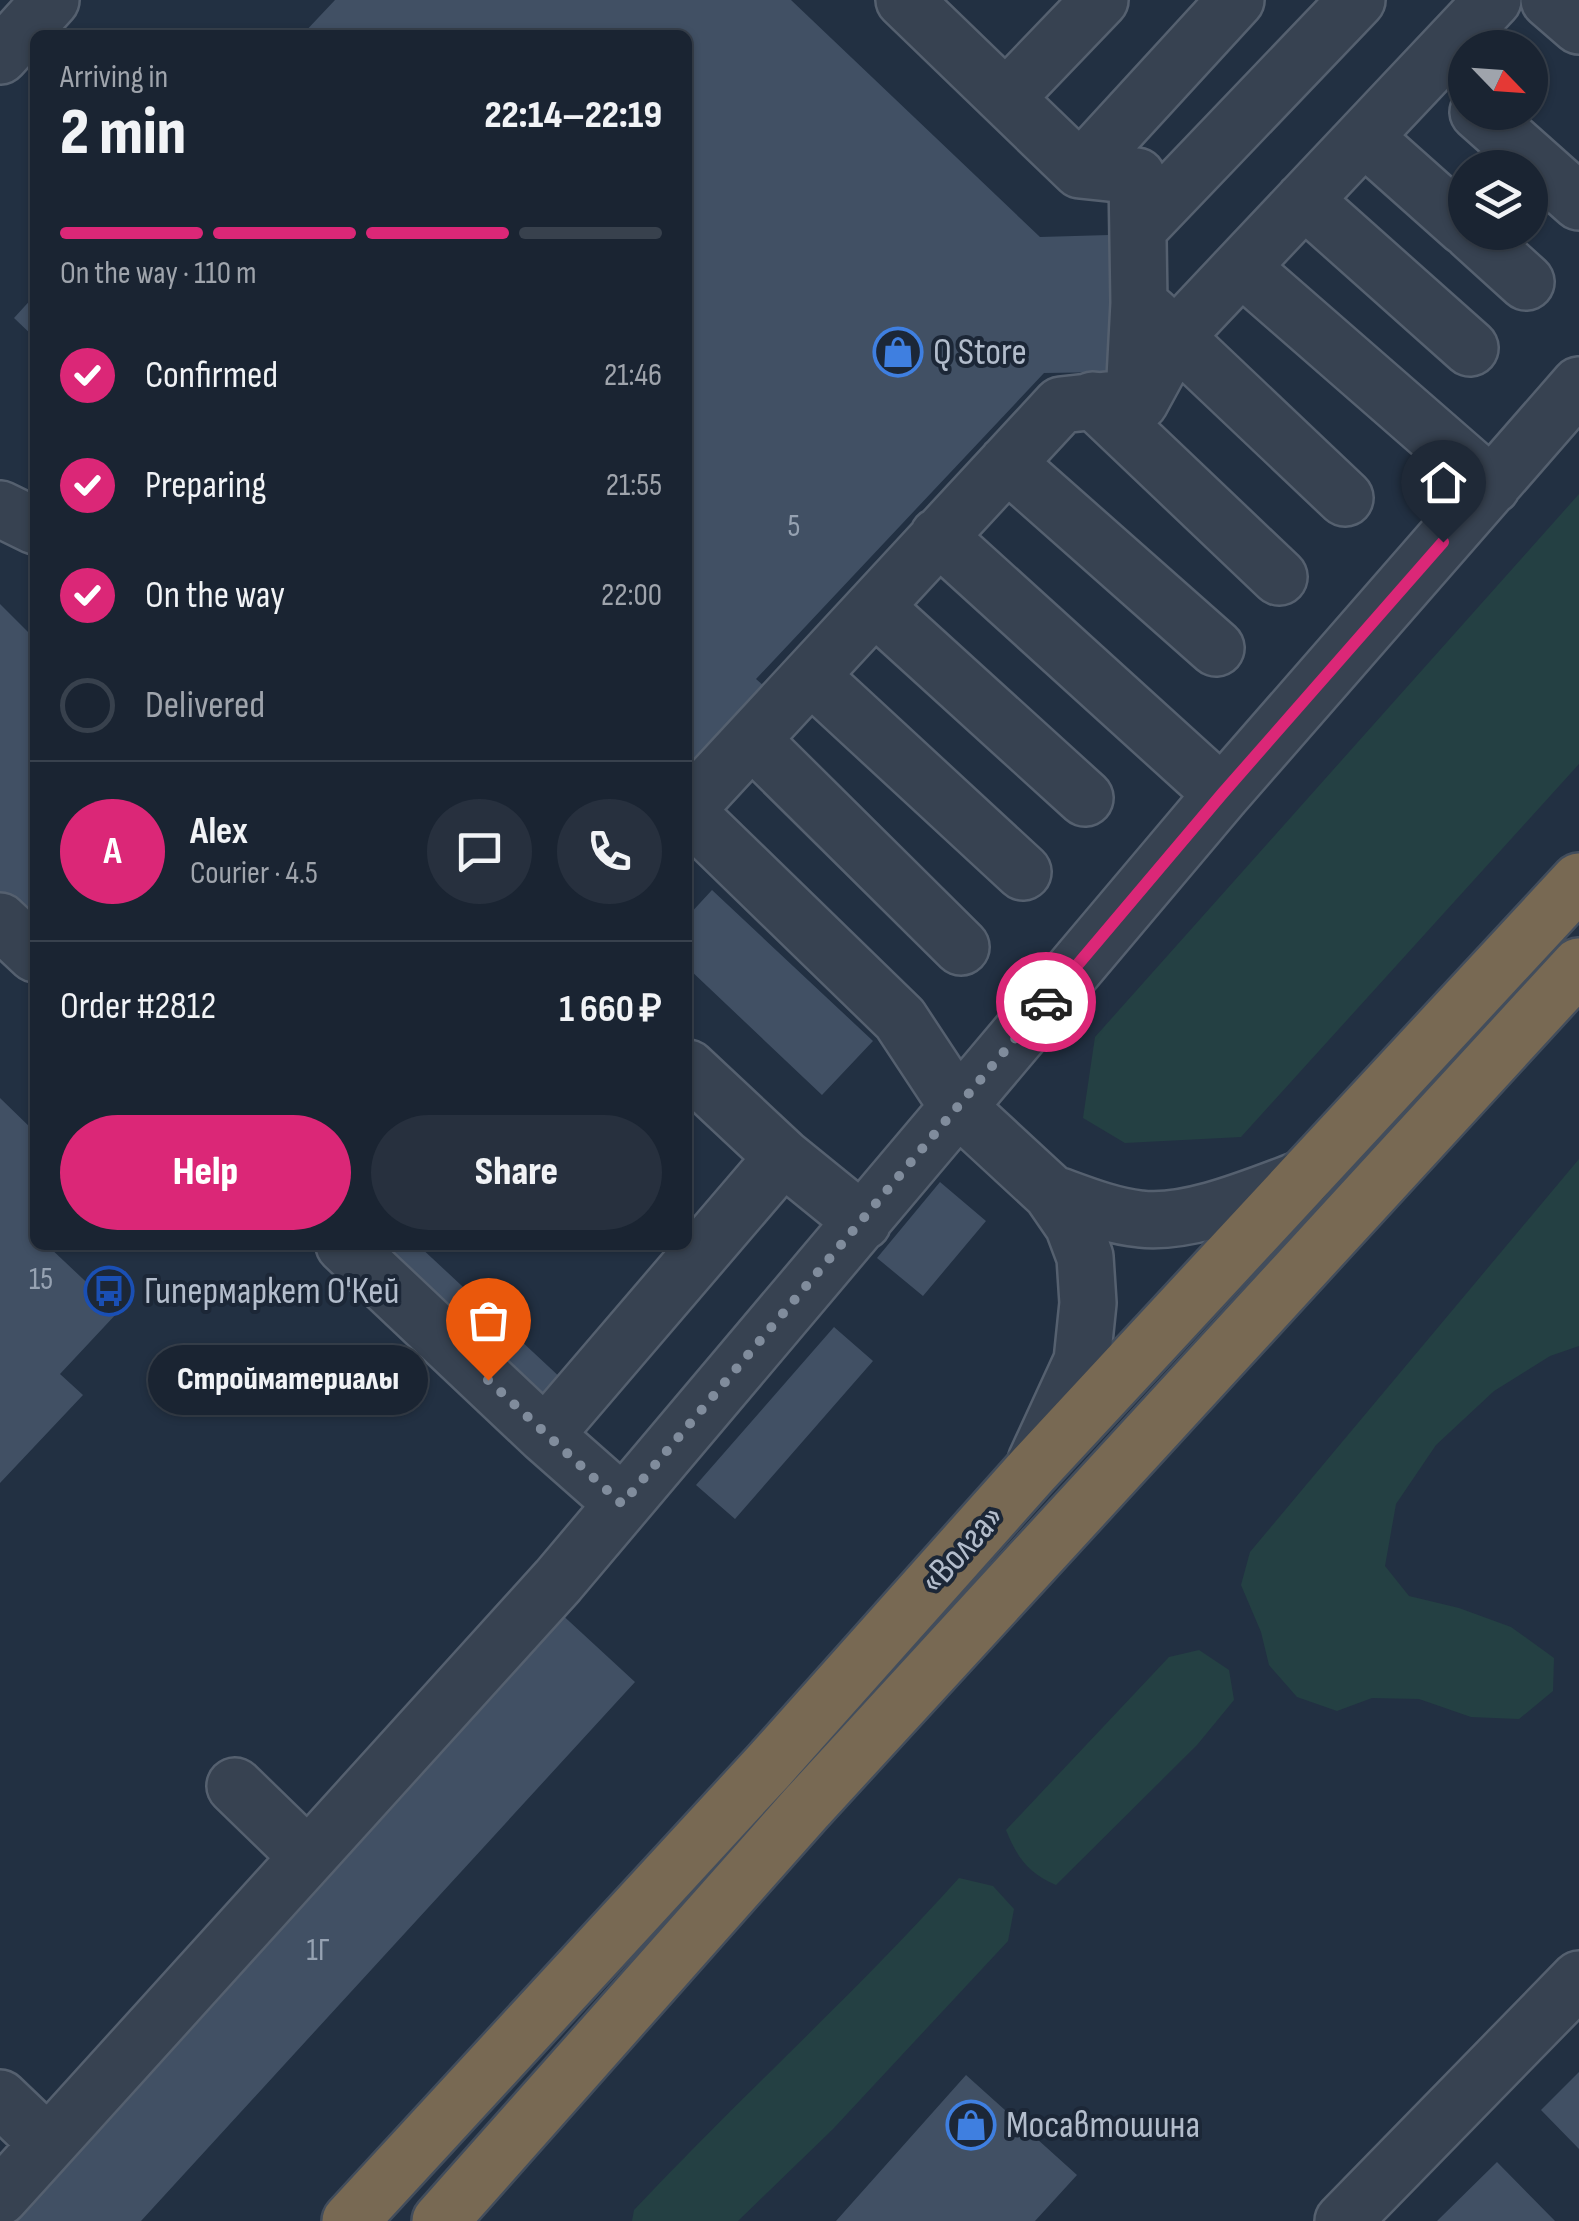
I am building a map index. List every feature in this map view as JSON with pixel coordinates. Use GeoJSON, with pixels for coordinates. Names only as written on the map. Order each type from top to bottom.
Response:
{"type":"FeatureCollection","features":[{"type":"Feature","properties":{"kind":"highway","name":"«Волга»"},"geometry":{"type":"LineString","coordinates":[[350,2221],[768,1767],[1031,1472],[1579,881]]}},
{"type":"Feature","properties":{"kind":"highway","name":"«Волга»"},"geometry":{"type":"LineString","coordinates":[[445,2219],[805,1808],[1579,966]]}},
{"type":"Feature","properties":{"kind":"street"},"geometry":{"type":"LineString","coordinates":[[0,56],[51,0]]}},
{"type":"Feature","properties":{"kind":"street"},"geometry":{"type":"LineString","coordinates":[[1006,98],[1100,0]]}},
{"type":"Feature","properties":{"kind":"street"},"geometry":{"type":"LineString","coordinates":[[1080,170],[1236,0]]}},
{"type":"Feature","properties":{"kind":"street"},"geometry":{"type":"LineString","coordinates":[[1138,229],[1357,0]]}},
{"type":"Feature","properties":{"kind":"street"},"geometry":{"type":"LineString","coordinates":[[1109,416],[1157,319],[1241,267],[1364,137],[1447,85],[1493,0]]}},
{"type":"Feature","properties":{"kind":"street"},"geometry":{"type":"LineString","coordinates":[[1548,0],[1579,26]]}},
{"type":"Feature","properties":{"kind":"street"},"geometry":{"type":"LineString","coordinates":[[939,11],[1006,98],[1080,170],[1137,176],[1138,229],[1157,319],[1345,498]]}},
{"type":"Feature","properties":{"kind":"street"},"geometry":{"type":"LineString","coordinates":[[1498,130],[1579,202]]}},
{"type":"Feature","properties":{"kind":"street"},"geometry":{"type":"LineString","coordinates":[[1364,137],[1448,212]]}},
{"type":"Feature","properties":{"kind":"street"},"geometry":{"type":"LineString","coordinates":[[1304,200],[1470,348]]}},
{"type":"Feature","properties":{"kind":"street"},"geometry":{"type":"LineString","coordinates":[[1491,250],[1526,282]]}},
{"type":"Feature","properties":{"kind":"street"},"geometry":{"type":"LineString","coordinates":[[1241,267],[1492,486]]}},
{"type":"Feature","properties":{"kind":"street"},"geometry":{"type":"LineString","coordinates":[[0,2197],[558,1582],[1222,794],[1579,385]]}},
{"type":"Feature","properties":{"kind":"street"},"geometry":{"type":"LineString","coordinates":[[692,807],[1061,406],[1109,416],[1278,577]]}},
{"type":"Feature","properties":{"kind":"street"},"geometry":{"type":"LineString","coordinates":[[1007,463],[1216,648]]}},
{"type":"Feature","properties":{"kind":"street"},"geometry":{"type":"LineString","coordinates":[[0,509],[30,524]]}},
{"type":"Feature","properties":{"kind":"street"},"geometry":{"type":"LineString","coordinates":[[938,536],[1222,794]]}},
{"type":"Feature","properties":{"kind":"street"},"geometry":{"type":"LineString","coordinates":[[876,607],[1085,798]]}},
{"type":"Feature","properties":{"kind":"street"},"geometry":{"type":"LineString","coordinates":[[811,676],[1023,872]]}},
{"type":"Feature","properties":{"kind":"street"},"geometry":{"type":"LineString","coordinates":[[752,740],[961,947]]}},
{"type":"Feature","properties":{"kind":"street"},"geometry":{"type":"LineString","coordinates":[[692,815],[900,1019],[958,1107],[1051,1193],[1073,1224],[1086,1258],[1088,1303],[1082,1361],[1031,1472]]}},
{"type":"Feature","properties":{"kind":"street"},"geometry":{"type":"LineString","coordinates":[[0,921],[30,949]]}},
{"type":"Feature","properties":{"kind":"street"},"geometry":{"type":"LineString","coordinates":[[692,1072],[862,1222]]}},
{"type":"Feature","properties":{"kind":"street"},"geometry":{"type":"LineString","coordinates":[[545,1435],[784,1157]]}},
{"type":"Feature","properties":{"kind":"street"},"geometry":{"type":"LineString","coordinates":[[1051,1193],[1142,1220],[1198,1214],[1304,1178]]}},
{"type":"Feature","properties":{"kind":"street"},"geometry":{"type":"LineString","coordinates":[[349,1250],[622,1504]]}},
{"type":"Feature","properties":{"kind":"street"},"geometry":{"type":"LineString","coordinates":[[235,1786],[308,1857]]}},
{"type":"Feature","properties":{"kind":"street"},"geometry":{"type":"LineString","coordinates":[[1342,2221],[1579,1979]]}},
{"type":"Feature","properties":{"kind":"street"},"geometry":{"type":"LineString","coordinates":[[0,2098],[48,2144]]}},
{"type":"Feature","properties":{"kind":"green space"},"geometry":{"type":"Polygon","coordinates":[[[1579,494],[1579,764],[1241,1137],[1125,1143],[1083,1118],[1095,1037],[1579,494]]]}},
{"type":"Feature","properties":{"kind":"green space"},"geometry":{"type":"Polygon","coordinates":[[[1579,1159],[1579,1346],[1550,1356],[1494,1391],[1436,1445],[1396,1504],[1385,1566],[1409,1596],[1459,1608],[1511,1627],[1554,1658],[1553,1691],[1519,1719],[1471,1717],[1419,1699],[1372,1698],[1337,1711],[1297,1697],[1269,1665],[1261,1632],[1241,1585],[1250,1552],[1579,1159]]]}},
{"type":"Feature","properties":{"kind":"green space"},"geometry":{"type":"Polygon","coordinates":[[[1199,1650],[1229,1670],[1234,1700],[1197,1745],[1056,1885],[1038,1875],[1019,1856],[1006,1830],[1169,1657],[1199,1650]]]}},
{"type":"Feature","properties":{"kind":"green space"},"geometry":{"type":"Polygon","coordinates":[[[959,1878],[993,1886],[1014,1909],[1008,1941],[833,2129],[738,2221],[632,2221],[634,2210],[959,1878]]]}},
{"type":"Feature","properties":{"kind":"building"},"geometry":{"type":"Polygon","coordinates":[[[335,0],[791,0],[1040,237],[1109,235],[1112,372],[1044,373],[756,679],[781,701],[692,798],[692,30],[307,30],[335,0]]]}},
{"type":"Feature","properties":{"kind":"building"},"geometry":{"type":"Polygon","coordinates":[[[30,300],[30,333],[14,318],[30,300]]]}},
{"type":"Feature","properties":{"kind":"building"},"geometry":{"type":"Polygon","coordinates":[[[0,604],[30,634],[30,925],[0,896],[0,604]]]}},
{"type":"Feature","properties":{"kind":"building"},"geometry":{"type":"Polygon","coordinates":[[[712,890],[873,1041],[822,1095],[692,972],[692,912],[712,890]]]}},
{"type":"Feature","properties":{"kind":"building"},"geometry":{"type":"Polygon","coordinates":[[[0,1098],[30,1127],[30,1250],[52,1250],[118,1312],[60,1374],[83,1395],[0,1483],[0,1098]]]}},
{"type":"Feature","properties":{"kind":"building"},"geometry":{"type":"Polygon","coordinates":[[[940,1182],[986,1221],[923,1296],[877,1258],[940,1182]]]}},
{"type":"Feature","properties":{"kind":"building"},"geometry":{"type":"Polygon","coordinates":[[[372,1250],[423,1250],[563,1380],[539,1406],[372,1250]]]}},
{"type":"Feature","properties":{"kind":"building"},"geometry":{"type":"Polygon","coordinates":[[[834,1327],[873,1361],[735,1519],[696,1485],[834,1327]]]}},
{"type":"Feature","properties":{"kind":"building"},"geometry":{"type":"Polygon","coordinates":[[[557,1610],[635,1682],[141,2221],[0,2221],[557,1610]]]}},
{"type":"Feature","properties":{"kind":"building"},"geometry":{"type":"Polygon","coordinates":[[[1579,2072],[1579,2149],[1541,2110],[1579,2072]]]}},
{"type":"Feature","properties":{"kind":"building","name":"Мосавтошина"},"geometry":{"type":"Polygon","coordinates":[[[966,2075],[1077,2175],[1035,2221],[836,2221],[966,2075]]]}},
{"type":"Feature","properties":{"kind":"building"},"geometry":{"type":"Polygon","coordinates":[[[1497,2162],[1555,2221],[1437,2221],[1497,2162]]]}},
{"type":"Feature","properties":{"kind":"way so far"},"geometry":{"type":"LineString","coordinates":[[488,1380],[622,1504],[1046,1002]]}},
{"type":"Feature","properties":{"kind":"place","name":"Q Store"},"geometry":{"type":"Point","coordinates":[898,352]}},
{"type":"Feature","properties":{"kind":"place","name":"Гипермаркет О'Кей"},"geometry":{"type":"Point","coordinates":[109,1291]}},
{"type":"Feature","properties":{"kind":"place","name":"Стройматериалы"},"geometry":{"type":"Point","coordinates":[488,1380]}},
{"type":"Feature","properties":{"kind":"place","name":"Мосавтошина"},"geometry":{"type":"Point","coordinates":[971,2125]}},
{"type":"Feature","properties":{"kind":"route"},"geometry":{"type":"LineString","coordinates":[[1046,1002],[1443,542]]}}]}
